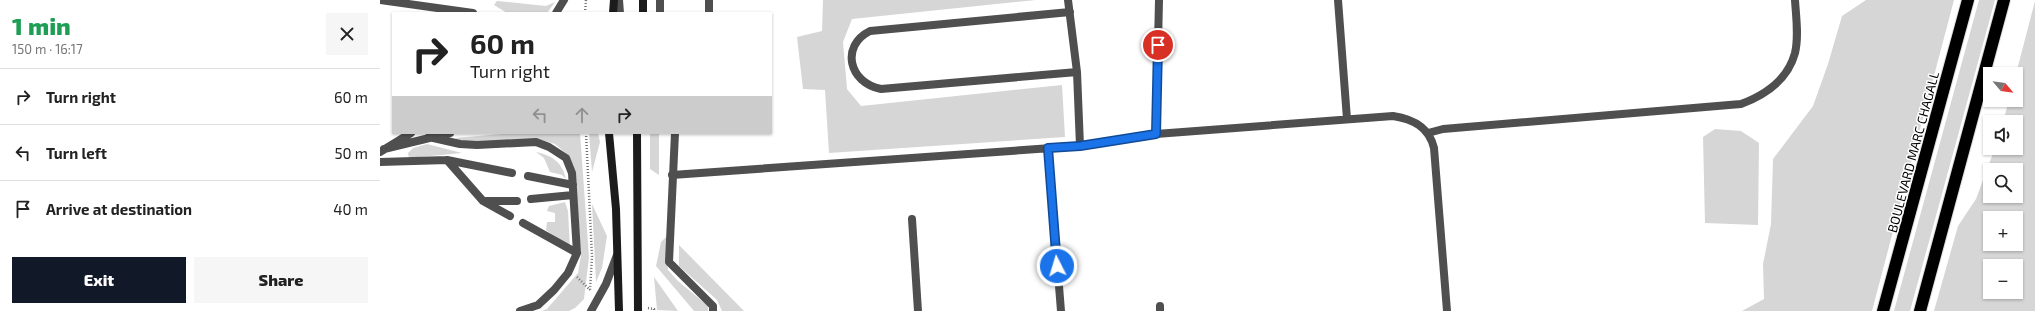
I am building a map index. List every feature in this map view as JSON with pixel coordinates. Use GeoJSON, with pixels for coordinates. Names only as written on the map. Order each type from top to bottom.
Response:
{"type":"FeatureCollection","features":[{"type":"Feature","properties":{"kind":"highway","name":"BOULEVARD MARC CHAGALL"},"geometry":{"type":"LineString","coordinates":[[1883,311],[1968,0]]}},
{"type":"Feature","properties":{"kind":"highway"},"geometry":{"type":"LineString","coordinates":[[1920,311],[2004,0]]}},
{"type":"Feature","properties":{"kind":"main road"},"geometry":{"type":"LineString","coordinates":[[613,12],[614,0]]}},
{"type":"Feature","properties":{"kind":"main road"},"geometry":{"type":"LineString","coordinates":[[643,0],[643,12]]}},
{"type":"Feature","properties":{"kind":"main road"},"geometry":{"type":"LineString","coordinates":[[609,134],[616,209],[619,311]]}},
{"type":"Feature","properties":{"kind":"main road"},"geometry":{"type":"LineString","coordinates":[[637,134],[638,311]]}},
{"type":"Feature","properties":{"kind":"street"},"geometry":{"type":"LineString","coordinates":[[380,0],[466,12]]}},
{"type":"Feature","properties":{"kind":"street"},"geometry":{"type":"LineString","coordinates":[[557,12],[564,0]]}},
{"type":"Feature","properties":{"kind":"street"},"geometry":{"type":"LineString","coordinates":[[620,0],[620,12]]}},
{"type":"Feature","properties":{"kind":"street"},"geometry":{"type":"LineString","coordinates":[[660,0],[660,12]]}},
{"type":"Feature","properties":{"kind":"street"},"geometry":{"type":"LineString","coordinates":[[708,0],[709,12]]}},
{"type":"Feature","properties":{"kind":"street"},"geometry":{"type":"LineString","coordinates":[[1068,0],[1077,72],[1080,146]]}},
{"type":"Feature","properties":{"kind":"street"},"geometry":{"type":"LineString","coordinates":[[1156,134],[1158,0]]}},
{"type":"Feature","properties":{"kind":"street"},"geometry":{"type":"LineString","coordinates":[[1338,0],[1348,119]]}},
{"type":"Feature","properties":{"kind":"street"},"geometry":{"type":"LineString","coordinates":[[1428,133],[1443,129],[1741,104],[1766,93],[1776,84],[1792,60],[1795,52],[1796,36],[1795,0]]}},
{"type":"Feature","properties":{"kind":"street"},"geometry":{"type":"LineString","coordinates":[[1070,12],[870,31],[862,35],[856,43],[853,49],[852,60],[854,71],[859,78],[865,84],[881,89],[1077,72]]}},
{"type":"Feature","properties":{"kind":"street"},"geometry":{"type":"LineString","coordinates":[[672,175],[1080,146],[1156,134],[1398,116],[1409,118],[1421,126],[1428,133],[1434,148],[1447,311]]}},
{"type":"Feature","properties":{"kind":"street"},"geometry":{"type":"LineString","coordinates":[[382,150],[409,134]]}},
{"type":"Feature","properties":{"kind":"street"},"geometry":{"type":"LineString","coordinates":[[382,150],[445,134]]}},
{"type":"Feature","properties":{"kind":"street"},"geometry":{"type":"LineString","coordinates":[[674,134],[669,262],[713,306],[713,311]]}},
{"type":"Feature","properties":{"kind":"street"},"geometry":{"type":"LineString","coordinates":[[429,137],[460,144],[477,145],[536,142],[550,147],[566,158],[572,173],[577,253],[571,266],[554,290],[538,305],[520,311]]}},
{"type":"Feature","properties":{"kind":"street"},"geometry":{"type":"LineString","coordinates":[[1048,148],[1061,311]]}},
{"type":"Feature","properties":{"kind":"street"},"geometry":{"type":"LineString","coordinates":[[380,162],[447,160],[512,173]]}},
{"type":"Feature","properties":{"kind":"street"},"geometry":{"type":"LineString","coordinates":[[447,160],[483,201],[510,216]]}},
{"type":"Feature","properties":{"kind":"street"},"geometry":{"type":"LineString","coordinates":[[528,176],[573,185]]}},
{"type":"Feature","properties":{"kind":"street"},"geometry":{"type":"LineString","coordinates":[[531,199],[573,195]]}},
{"type":"Feature","properties":{"kind":"street"},"geometry":{"type":"LineString","coordinates":[[483,201],[517,201]]}},
{"type":"Feature","properties":{"kind":"street"},"geometry":{"type":"LineString","coordinates":[[912,219],[918,311]]}},
{"type":"Feature","properties":{"kind":"street"},"geometry":{"type":"LineString","coordinates":[[523,223],[577,253]]}},
{"type":"Feature","properties":{"kind":"street"},"geometry":{"type":"LineString","coordinates":[[591,311],[606,284],[617,255]]}},
{"type":"Feature","properties":{"kind":"path"},"geometry":{"type":"LineString","coordinates":[[585,12],[586,0]]}},
{"type":"Feature","properties":{"kind":"path"},"geometry":{"type":"LineString","coordinates":[[586,134],[592,256],[590,297]]}},
{"type":"Feature","properties":{"kind":"path"},"geometry":{"type":"LineString","coordinates":[[571,266],[579,281],[590,290]]}},
{"type":"Feature","properties":{"kind":"shaded area"},"geometry":{"type":"Polygon","coordinates":[[[823,0],[1036,0],[852,19],[843,42],[847,89],[861,106],[1062,85],[1065,137],[829,153],[825,90],[803,89],[797,37],[822,31],[823,0]]]}},
{"type":"Feature","properties":{"kind":"shaded area"},"geometry":{"type":"Polygon","coordinates":[[[1866,0],[1954,0],[1872,311],[1742,311],[1764,299],[1763,264],[1771,224],[1773,159],[1813,106],[1828,64],[1842,16],[1866,0]]]}},
{"type":"Feature","properties":{"kind":"shaded area"},"geometry":{"type":"Polygon","coordinates":[[[1979,0],[1995,0],[1910,311],[1894,311],[1979,0]]]}},
{"type":"Feature","properties":{"kind":"shaded area"},"geometry":{"type":"Polygon","coordinates":[[[497,1],[546,6],[555,2],[548,12],[505,12],[494,5],[497,1]]]}},
{"type":"Feature","properties":{"kind":"shaded area"},"geometry":{"type":"Polygon","coordinates":[[[2035,1],[2035,311],[1934,311],[1958,226],[1976,199],[1983,180],[1983,203],[2023,203],[2023,163],[1989,163],[1992,155],[2023,155],[2023,115],[2005,115],[2007,107],[2023,107],[2023,67],[2018,67],[2035,1]]]}},
{"type":"Feature","properties":{"kind":"shaded area"},"geometry":{"type":"Polygon","coordinates":[[[1715,129],[1741,131],[1759,143],[1758,225],[1705,223],[1703,137],[1715,129]]]}},
{"type":"Feature","properties":{"kind":"shaded area"},"geometry":{"type":"Polygon","coordinates":[[[502,134],[580,134],[589,257],[584,299],[575,308],[569,311],[542,311],[547,309],[578,273],[581,255],[575,170],[568,155],[555,144],[538,139],[477,145],[467,144],[455,138],[502,134]]]}},
{"type":"Feature","properties":{"kind":"shaded area"},"geometry":{"type":"Polygon","coordinates":[[[589,134],[598,134],[600,142],[592,172],[589,134]]]}},
{"type":"Feature","properties":{"kind":"shaded area"},"geometry":{"type":"Polygon","coordinates":[[[650,134],[659,134],[659,175],[650,169],[650,134]]]}},
{"type":"Feature","properties":{"kind":"shaded area"},"geometry":{"type":"Polygon","coordinates":[[[427,144],[462,153],[409,158],[408,153],[413,148],[427,144]]]}},
{"type":"Feature","properties":{"kind":"shaded area"},"geometry":{"type":"Polygon","coordinates":[[[536,152],[556,161],[562,168],[566,179],[562,175],[550,172],[544,158],[536,152]]]}},
{"type":"Feature","properties":{"kind":"shaded area"},"geometry":{"type":"Polygon","coordinates":[[[565,202],[568,211],[570,249],[546,230],[547,222],[555,222],[555,213],[547,211],[549,206],[565,202]]]}},
{"type":"Feature","properties":{"kind":"shaded area"},"geometry":{"type":"Polygon","coordinates":[[[592,204],[607,236],[602,268],[596,282],[592,204]]]}},
{"type":"Feature","properties":{"kind":"shaded area"},"geometry":{"type":"Polygon","coordinates":[[[666,237],[668,270],[678,281],[708,306],[708,311],[694,311],[656,266],[661,242],[666,237]]]}},
{"type":"Feature","properties":{"kind":"shaded area"},"geometry":{"type":"Polygon","coordinates":[[[679,245],[744,311],[722,311],[717,300],[679,266],[679,245]]]}},
{"type":"Feature","properties":{"kind":"shaded area"},"geometry":{"type":"Polygon","coordinates":[[[654,277],[678,311],[657,310],[654,277]]]}},
{"type":"Feature","properties":{"kind":"route"},"geometry":{"type":"LineString","coordinates":[[1057,266],[1048,148],[1080,146],[1156,134],[1158,45]]}}]}
